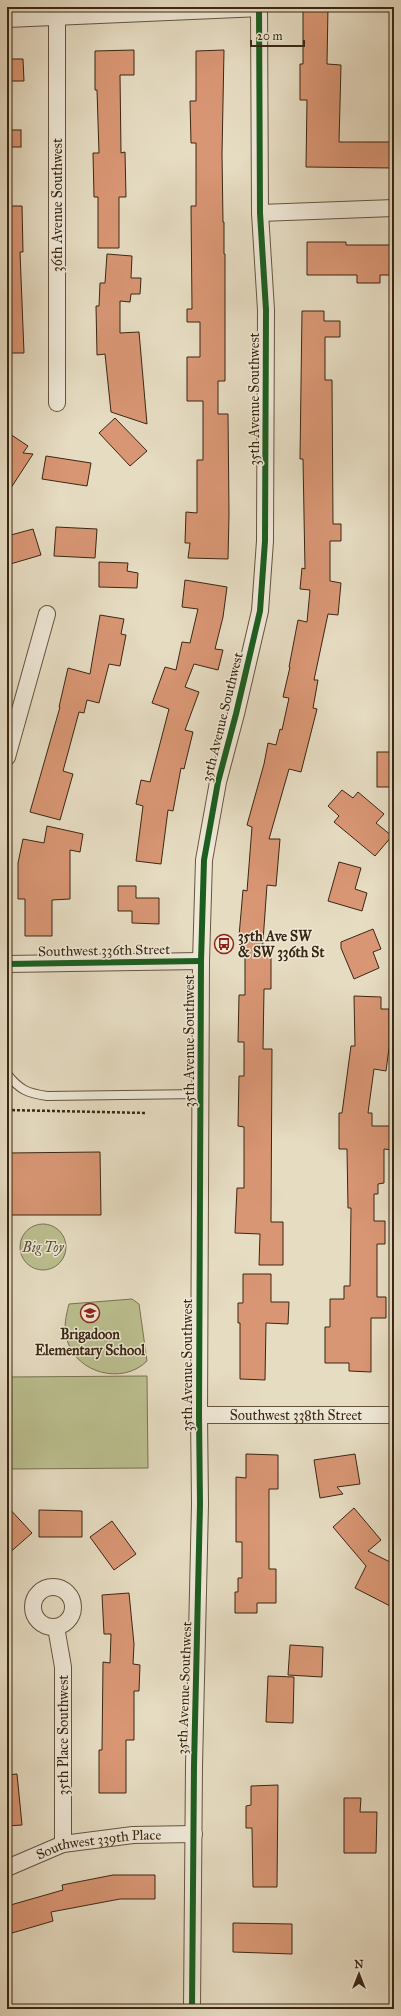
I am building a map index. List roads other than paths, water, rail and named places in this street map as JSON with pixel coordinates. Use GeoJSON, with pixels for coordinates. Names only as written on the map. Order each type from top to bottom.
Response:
{"type":"FeatureCollection","features":[{"type":"Feature","properties":{"kind":"street"},"geometry":{"type":"LineString","coordinates":[[7,19],[57,12],[259,8]]}},
{"type":"Feature","properties":{"kind":"street","name":"35th Avenue Southwest"},"geometry":{"type":"LineString","coordinates":[[192,2009],[194,1766],[200,1504],[198,1415],[201,961],[204,860],[218,782],[236,714],[260,611],[265,541],[266,310],[260,213],[259,8]]}},
{"type":"Feature","properties":{"kind":"street","name":"36th Avenue Southwest"},"geometry":{"type":"LineString","coordinates":[[57,12],[57,403]]}},
{"type":"Feature","properties":{"kind":"street"},"geometry":{"type":"LineString","coordinates":[[260,213],[394,208]]}},
{"type":"Feature","properties":{"kind":"street"},"geometry":{"type":"LineString","coordinates":[[7,757],[47,614]]}},
{"type":"Feature","properties":{"kind":"street","name":"Southwest 336th Street"},"geometry":{"type":"LineString","coordinates":[[7,964],[201,961]]}},
{"type":"Feature","properties":{"kind":"street","name":"Southwest 338th Street"},"geometry":{"type":"LineString","coordinates":[[198,1415],[394,1415]]}},
{"type":"Feature","properties":{"kind":"street","name":"35th Place Southwest"},"geometry":{"type":"LineString","coordinates":[[56,1627],[63,1668],[63,1844]]}},
{"type":"Feature","properties":{"kind":"street","name":"Southwest 339th Place"},"geometry":{"type":"LineString","coordinates":[[7,1868],[63,1844],[133,1835],[194,1834]]}},
{"type":"Feature","properties":{"kind":"lane"},"geometry":{"type":"LineString","coordinates":[[7,1074],[21,1090],[31,1094],[47,1096],[201,1094]]}},
{"type":"Feature","properties":{"kind":"place","name":"35th Ave SW & SW 336th St"},"geometry":{"type":"Point","coordinates":[224,944]}},
{"type":"Feature","properties":{"kind":"place","name":"Brigadoon Elementary School"},"geometry":{"type":"Point","coordinates":[90,1313]}},
{"type":"Feature","properties":{"kind":"park label","name":"Big Toy"},"geometry":{"type":"Point","coordinates":[43,1247]}}]}
